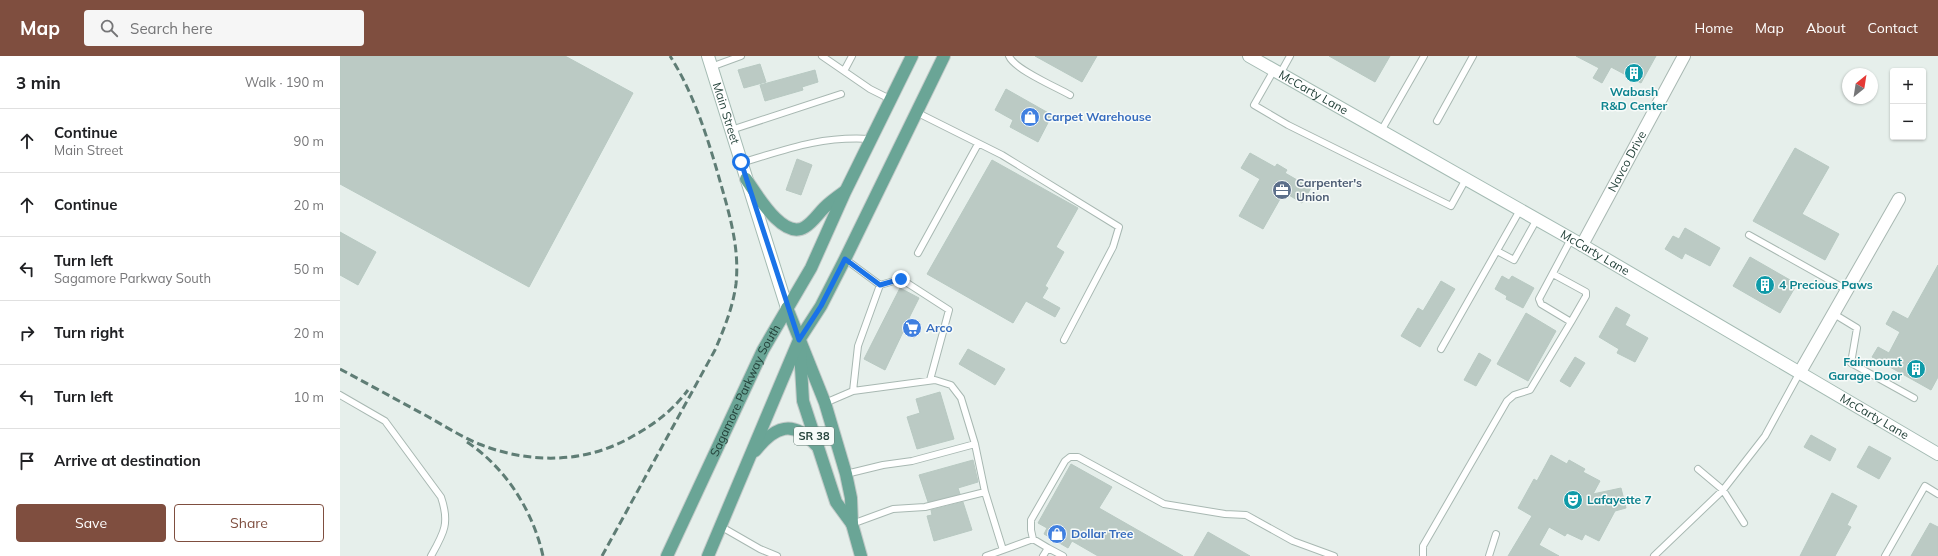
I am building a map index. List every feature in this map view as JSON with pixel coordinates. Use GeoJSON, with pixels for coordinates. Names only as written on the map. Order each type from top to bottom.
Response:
{"type":"FeatureCollection","features":[{"type":"Feature","properties":{"kind":"main road","name":"Sagamore Parkway South"},"geometry":{"type":"LineString","coordinates":[[667,556],[763,350],[811,268],[870,139],[912,56]]}},
{"type":"Feature","properties":{"kind":"main road"},"geometry":{"type":"LineString","coordinates":[[708,556],[799,340],[821,306],[845,259],[944,56]]}},
{"type":"Feature","properties":{"kind":"main road","name":"McCarty Lane"},"geometry":{"type":"LineString","coordinates":[[1249,56],[1577,242],[1938,454]]}},
{"type":"Feature","properties":{"kind":"main road","name":"Navco Drive"},"geometry":{"type":"LineString","coordinates":[[1577,242],[1684,56]]}},
{"type":"Feature","properties":{"kind":"main road","name":"Main Street"},"geometry":{"type":"LineString","coordinates":[[709,61],[787,308]]}},
{"type":"Feature","properties":{"kind":"main road"},"geometry":{"type":"LineString","coordinates":[[746,179],[773,216],[785,227],[796,230],[803,228],[810,223],[825,207],[845,192]]}},
{"type":"Feature","properties":{"kind":"main road"},"geometry":{"type":"LineString","coordinates":[[1800,372],[1899,199]]}},
{"type":"Feature","properties":{"kind":"main road","name":"SR 38"},"geometry":{"type":"LineString","coordinates":[[787,308],[825,402],[846,474],[851,498],[852,524],[861,556]]}},
{"type":"Feature","properties":{"kind":"main road","name":"SR 38"},"geometry":{"type":"LineString","coordinates":[[799,340],[801,392],[836,502],[852,524]]}},
{"type":"Feature","properties":{"kind":"main road"},"geometry":{"type":"LineString","coordinates":[[749,460],[770,436],[779,429],[786,428],[802,431],[818,447]]}},
{"type":"Feature","properties":{"kind":"lane"},"geometry":{"type":"LineString","coordinates":[[709,61],[741,56]]}},
{"type":"Feature","properties":{"kind":"lane"},"geometry":{"type":"LineString","coordinates":[[822,56],[870,89],[890,99]]}},
{"type":"Feature","properties":{"kind":"lane"},"geometry":{"type":"LineString","coordinates":[[844,71],[852,56]]}},
{"type":"Feature","properties":{"kind":"lane"},"geometry":{"type":"LineString","coordinates":[[1009,56],[1010,60],[1019,67],[1070,95]]}},
{"type":"Feature","properties":{"kind":"lane"},"geometry":{"type":"LineString","coordinates":[[1290,56],[1254,105],[1288,125],[1451,206],[1466,179]]}},
{"type":"Feature","properties":{"kind":"lane"},"geometry":{"type":"LineString","coordinates":[[1381,131],[1424,56]]}},
{"type":"Feature","properties":{"kind":"lane"},"geometry":{"type":"LineString","coordinates":[[1437,121],[1473,56]]}},
{"type":"Feature","properties":{"kind":"lane"},"geometry":{"type":"LineString","coordinates":[[731,130],[841,94]]}},
{"type":"Feature","properties":{"kind":"lane"},"geometry":{"type":"LineString","coordinates":[[916,112],[1002,155],[1119,227],[1113,247],[1064,340]]}},
{"type":"Feature","properties":{"kind":"lane"},"geometry":{"type":"LineString","coordinates":[[741,162],[809,142],[846,137],[870,139]]}},
{"type":"Feature","properties":{"kind":"lane"},"geometry":{"type":"LineString","coordinates":[[918,253],[978,144]]}},
{"type":"Feature","properties":{"kind":"lane"},"geometry":{"type":"LineString","coordinates":[[1441,349],[1520,210]]}},
{"type":"Feature","properties":{"kind":"lane"},"geometry":{"type":"LineString","coordinates":[[1497,251],[1514,260],[1537,220]]}},
{"type":"Feature","properties":{"kind":"lane"},"geometry":{"type":"LineString","coordinates":[[1749,235],[1847,290]]}},
{"type":"Feature","properties":{"kind":"lane"},"geometry":{"type":"LineString","coordinates":[[1571,322],[1541,304],[1539,299],[1553,274],[1577,242]]}},
{"type":"Feature","properties":{"kind":"lane"},"geometry":{"type":"LineString","coordinates":[[845,259],[880,285]]}},
{"type":"Feature","properties":{"kind":"lane"},"geometry":{"type":"LineString","coordinates":[[1424,556],[1423,546],[1507,402],[1514,395],[1530,390],[1586,296],[1586,292],[1553,274]]}},
{"type":"Feature","properties":{"kind":"lane"},"geometry":{"type":"LineString","coordinates":[[880,285],[901,279],[949,310],[930,380]]}},
{"type":"Feature","properties":{"kind":"lane"},"geometry":{"type":"LineString","coordinates":[[853,391],[858,346],[880,285]]}},
{"type":"Feature","properties":{"kind":"lane"},"geometry":{"type":"LineString","coordinates":[[1834,314],[1857,328],[1851,363],[1914,398]]}},
{"type":"Feature","properties":{"kind":"lane"},"geometry":{"type":"LineString","coordinates":[[1654,556],[1723,490],[1765,436],[1800,372]]}},
{"type":"Feature","properties":{"kind":"lane"},"geometry":{"type":"LineString","coordinates":[[825,402],[853,391],[930,380],[951,385],[961,398],[975,444],[985,492],[1004,550]]}},
{"type":"Feature","properties":{"kind":"lane"},"geometry":{"type":"LineString","coordinates":[[340,395],[385,421],[441,497],[446,511],[446,521],[443,534],[431,556]]}},
{"type":"Feature","properties":{"kind":"lane"},"geometry":{"type":"LineString","coordinates":[[846,474],[883,465],[912,461],[975,444]]}},
{"type":"Feature","properties":{"kind":"lane"},"geometry":{"type":"LineString","coordinates":[[1063,556],[1033,539],[1031,520],[1065,461],[1070,457],[1078,457],[1164,504],[1225,514],[1246,515],[1293,541],[1334,556]]}},
{"type":"Feature","properties":{"kind":"lane"},"geometry":{"type":"LineString","coordinates":[[1698,469],[1723,490],[1744,523]]}},
{"type":"Feature","properties":{"kind":"lane"},"geometry":{"type":"LineString","coordinates":[[1885,556],[1925,486],[1938,494]]}},
{"type":"Feature","properties":{"kind":"lane"},"geometry":{"type":"LineString","coordinates":[[852,524],[893,509],[925,506],[985,492]]}},
{"type":"Feature","properties":{"kind":"lane"},"geometry":{"type":"LineString","coordinates":[[720,526],[760,549],[777,556]]}},
{"type":"Feature","properties":{"kind":"lane"},"geometry":{"type":"LineString","coordinates":[[1489,556],[1496,534]]}},
{"type":"Feature","properties":{"kind":"lane"},"geometry":{"type":"LineString","coordinates":[[986,556],[1033,539]]}},
{"type":"Feature","properties":{"kind":"lane"},"geometry":{"type":"LineString","coordinates":[[1043,556],[1048,548]]}},
{"type":"Feature","properties":{"kind":"lane"},"geometry":{"type":"LineString","coordinates":[[756,556],[760,549]]}},
{"type":"Feature","properties":{"kind":"building"},"geometry":{"type":"Polygon","coordinates":[[[340,56],[565,56],[633,93],[529,287],[340,184],[340,56]]]}},
{"type":"Feature","properties":{"kind":"building"},"geometry":{"type":"Polygon","coordinates":[[[1035,56],[1097,56],[1082,82],[1035,56]]]}},
{"type":"Feature","properties":{"kind":"building"},"geometry":{"type":"Polygon","coordinates":[[[1329,56],[1390,56],[1375,82],[1329,56]]]}},
{"type":"Feature","properties":{"kind":"building","name":"Wabash R&D Center"},"geometry":{"type":"Polygon","coordinates":[[[1576,56],[1656,56],[1641,83],[1611,67],[1602,83],[1593,78],[1599,68],[1576,56]]]}},
{"type":"Feature","properties":{"kind":"building"},"geometry":{"type":"Polygon","coordinates":[[[760,64],[766,82],[744,88],[738,70],[760,64]]]}},
{"type":"Feature","properties":{"kind":"building"},"geometry":{"type":"Polygon","coordinates":[[[815,70],[818,82],[802,87],[803,90],[765,101],[760,85],[815,70]]]}},
{"type":"Feature","properties":{"kind":"building","name":"Carpet Warehouse"},"geometry":{"type":"Polygon","coordinates":[[[1006,89],[1052,115],[1038,142],[1010,127],[1013,120],[995,110],[1006,89]]]}},
{"type":"Feature","properties":{"kind":"building"},"geometry":{"type":"Polygon","coordinates":[[[1795,148],[1829,167],[1802,214],[1839,234],[1825,260],[1753,221],[1795,148]]]}},
{"type":"Feature","properties":{"kind":"building","name":"Carpenter's Union"},"geometry":{"type":"Polygon","coordinates":[[[1250,153],[1275,167],[1277,164],[1287,170],[1285,173],[1311,188],[1302,203],[1284,192],[1263,229],[1239,216],[1260,179],[1241,168],[1250,153]]]}},
{"type":"Feature","properties":{"kind":"building"},"geometry":{"type":"Polygon","coordinates":[[[797,159],[812,165],[801,195],[786,190],[797,159]]]}},
{"type":"Feature","properties":{"kind":"building"},"geometry":{"type":"Polygon","coordinates":[[[992,160],[1078,208],[1056,247],[1064,252],[1045,286],[1048,288],[1042,298],[1060,308],[1055,317],[1026,301],[1013,323],[927,274],[992,160]]]}},
{"type":"Feature","properties":{"kind":"building"},"geometry":{"type":"Polygon","coordinates":[[[1685,228],[1720,248],[1710,266],[1685,253],[1682,259],[1665,249],[1673,236],[1679,239],[1685,228]]]}},
{"type":"Feature","properties":{"kind":"building"},"geometry":{"type":"Polygon","coordinates":[[[340,232],[376,252],[358,285],[340,275],[340,232]]]}},
{"type":"Feature","properties":{"kind":"building","name":"4 Precious Paws"},"geometry":{"type":"Polygon","coordinates":[[[1750,257],[1797,284],[1780,313],[1733,286],[1750,257]]]}},
{"type":"Feature","properties":{"kind":"building"},"geometry":{"type":"Polygon","coordinates":[[[1938,265],[1938,377],[1931,390],[1872,357],[1878,347],[1889,353],[1900,332],[1886,324],[1893,311],[1908,319],[1938,265]]]}},
{"type":"Feature","properties":{"kind":"building"},"geometry":{"type":"Polygon","coordinates":[[[1502,276],[1509,280],[1512,276],[1534,288],[1523,308],[1506,299],[1507,296],[1495,289],[1502,276]]]}},
{"type":"Feature","properties":{"kind":"building"},"geometry":{"type":"Polygon","coordinates":[[[1441,281],[1455,289],[1420,347],[1401,336],[1418,308],[1423,311],[1441,281]]]}},
{"type":"Feature","properties":{"kind":"building"},"geometry":{"type":"Polygon","coordinates":[[[900,288],[919,298],[909,318],[921,324],[914,338],[903,332],[885,370],[864,359],[900,288]]]}},
{"type":"Feature","properties":{"kind":"building"},"geometry":{"type":"Polygon","coordinates":[[[1616,307],[1630,315],[1625,325],[1648,338],[1635,362],[1617,353],[1619,349],[1599,337],[1616,307]]]}},
{"type":"Feature","properties":{"kind":"building"},"geometry":{"type":"Polygon","coordinates":[[[1526,313],[1556,331],[1528,381],[1497,364],[1526,313]]]}},
{"type":"Feature","properties":{"kind":"building"},"geometry":{"type":"Polygon","coordinates":[[[968,349],[1005,369],[995,385],[959,364],[968,349]]]}},
{"type":"Feature","properties":{"kind":"building"},"geometry":{"type":"Polygon","coordinates":[[[1479,353],[1491,360],[1476,386],[1464,380],[1479,353]]]}},
{"type":"Feature","properties":{"kind":"building"},"geometry":{"type":"Polygon","coordinates":[[[1575,357],[1585,363],[1570,387],[1560,381],[1575,357]]]}},
{"type":"Feature","properties":{"kind":"building"},"geometry":{"type":"Polygon","coordinates":[[[940,392],[954,439],[917,449],[907,417],[920,413],[916,399],[940,392]]]}},
{"type":"Feature","properties":{"kind":"building"},"geometry":{"type":"Polygon","coordinates":[[[1811,435],[1836,449],[1830,461],[1804,447],[1811,435]]]}},
{"type":"Feature","properties":{"kind":"building"},"geometry":{"type":"Polygon","coordinates":[[[1869,446],[1891,458],[1879,479],[1857,467],[1869,446]]]}},
{"type":"Feature","properties":{"kind":"building","name":"Lafayette 7"},"geometry":{"type":"Polygon","coordinates":[[[1551,455],[1567,464],[1569,460],[1585,469],[1583,472],[1600,481],[1593,494],[1621,488],[1626,508],[1615,511],[1599,541],[1585,534],[1582,540],[1567,533],[1565,536],[1549,527],[1539,545],[1559,556],[1508,556],[1532,516],[1518,508],[1534,479],[1537,481],[1551,455]]]}},
{"type":"Feature","properties":{"kind":"building"},"geometry":{"type":"Polygon","coordinates":[[[973,460],[978,482],[958,488],[960,494],[928,502],[919,475],[973,460]]]}},
{"type":"Feature","properties":{"kind":"building"},"geometry":{"type":"Polygon","coordinates":[[[1071,464],[1112,487],[1099,508],[1183,556],[1098,556],[1072,541],[1068,548],[1044,534],[1047,528],[1038,523],[1071,464]]]}},
{"type":"Feature","properties":{"kind":"building"},"geometry":{"type":"Polygon","coordinates":[[[1832,493],[1857,506],[1847,525],[1851,527],[1835,556],[1800,556],[1832,493]]]}},
{"type":"Feature","properties":{"kind":"building"},"geometry":{"type":"Polygon","coordinates":[[[963,502],[972,530],[934,541],[927,516],[932,515],[931,510],[963,502]]]}},
{"type":"Feature","properties":{"kind":"building"},"geometry":{"type":"Polygon","coordinates":[[[1930,523],[1938,527],[1938,556],[1911,556],[1930,523]]]}},
{"type":"Feature","properties":{"kind":"building"},"geometry":{"type":"Polygon","coordinates":[[[1208,532],[1250,556],[1194,556],[1208,532]]]}},
{"type":"Feature","properties":{"kind":"railway"},"geometry":{"type":"LineString","coordinates":[[602,556],[715,350],[725,326],[735,293],[737,270],[736,255],[735,242],[729,214],[704,128],[686,84],[670,56]]}},
{"type":"Feature","properties":{"kind":"railway"},"geometry":{"type":"LineString","coordinates":[[340,369],[472,441],[498,451],[537,458],[577,456],[596,452],[615,445],[633,436],[656,421],[670,410],[688,390]]}},
{"type":"Feature","properties":{"kind":"railway"},"geometry":{"type":"LineString","coordinates":[[467,442],[494,464],[516,492],[532,523],[543,556]]}},
{"type":"Feature","properties":{"kind":"place","name":"Wabash R&D Center"},"geometry":{"type":"Point","coordinates":[1634,73]}},
{"type":"Feature","properties":{"kind":"place","name":"Carpet Warehouse"},"geometry":{"type":"Point","coordinates":[1030,117]}},
{"type":"Feature","properties":{"kind":"place","name":"Carpenter's Union"},"geometry":{"type":"Point","coordinates":[1282,190]}},
{"type":"Feature","properties":{"kind":"place","name":"4 Precious Paws"},"geometry":{"type":"Point","coordinates":[1765,285]}},
{"type":"Feature","properties":{"kind":"place","name":"Arco"},"geometry":{"type":"Point","coordinates":[912,328]}},
{"type":"Feature","properties":{"kind":"place","name":"Fairmount Garage Door"},"geometry":{"type":"Point","coordinates":[1916,369]}},
{"type":"Feature","properties":{"kind":"place","name":"Lafayette 7"},"geometry":{"type":"Point","coordinates":[1573,500]}},
{"type":"Feature","properties":{"kind":"place","name":"Dollar Tree"},"geometry":{"type":"Point","coordinates":[1057,534]}},
{"type":"Feature","properties":{"kind":"route"},"geometry":{"type":"LineString","coordinates":[[741,162],[787,308],[799,340],[821,306],[845,259],[880,285],[901,279]]}}]}
